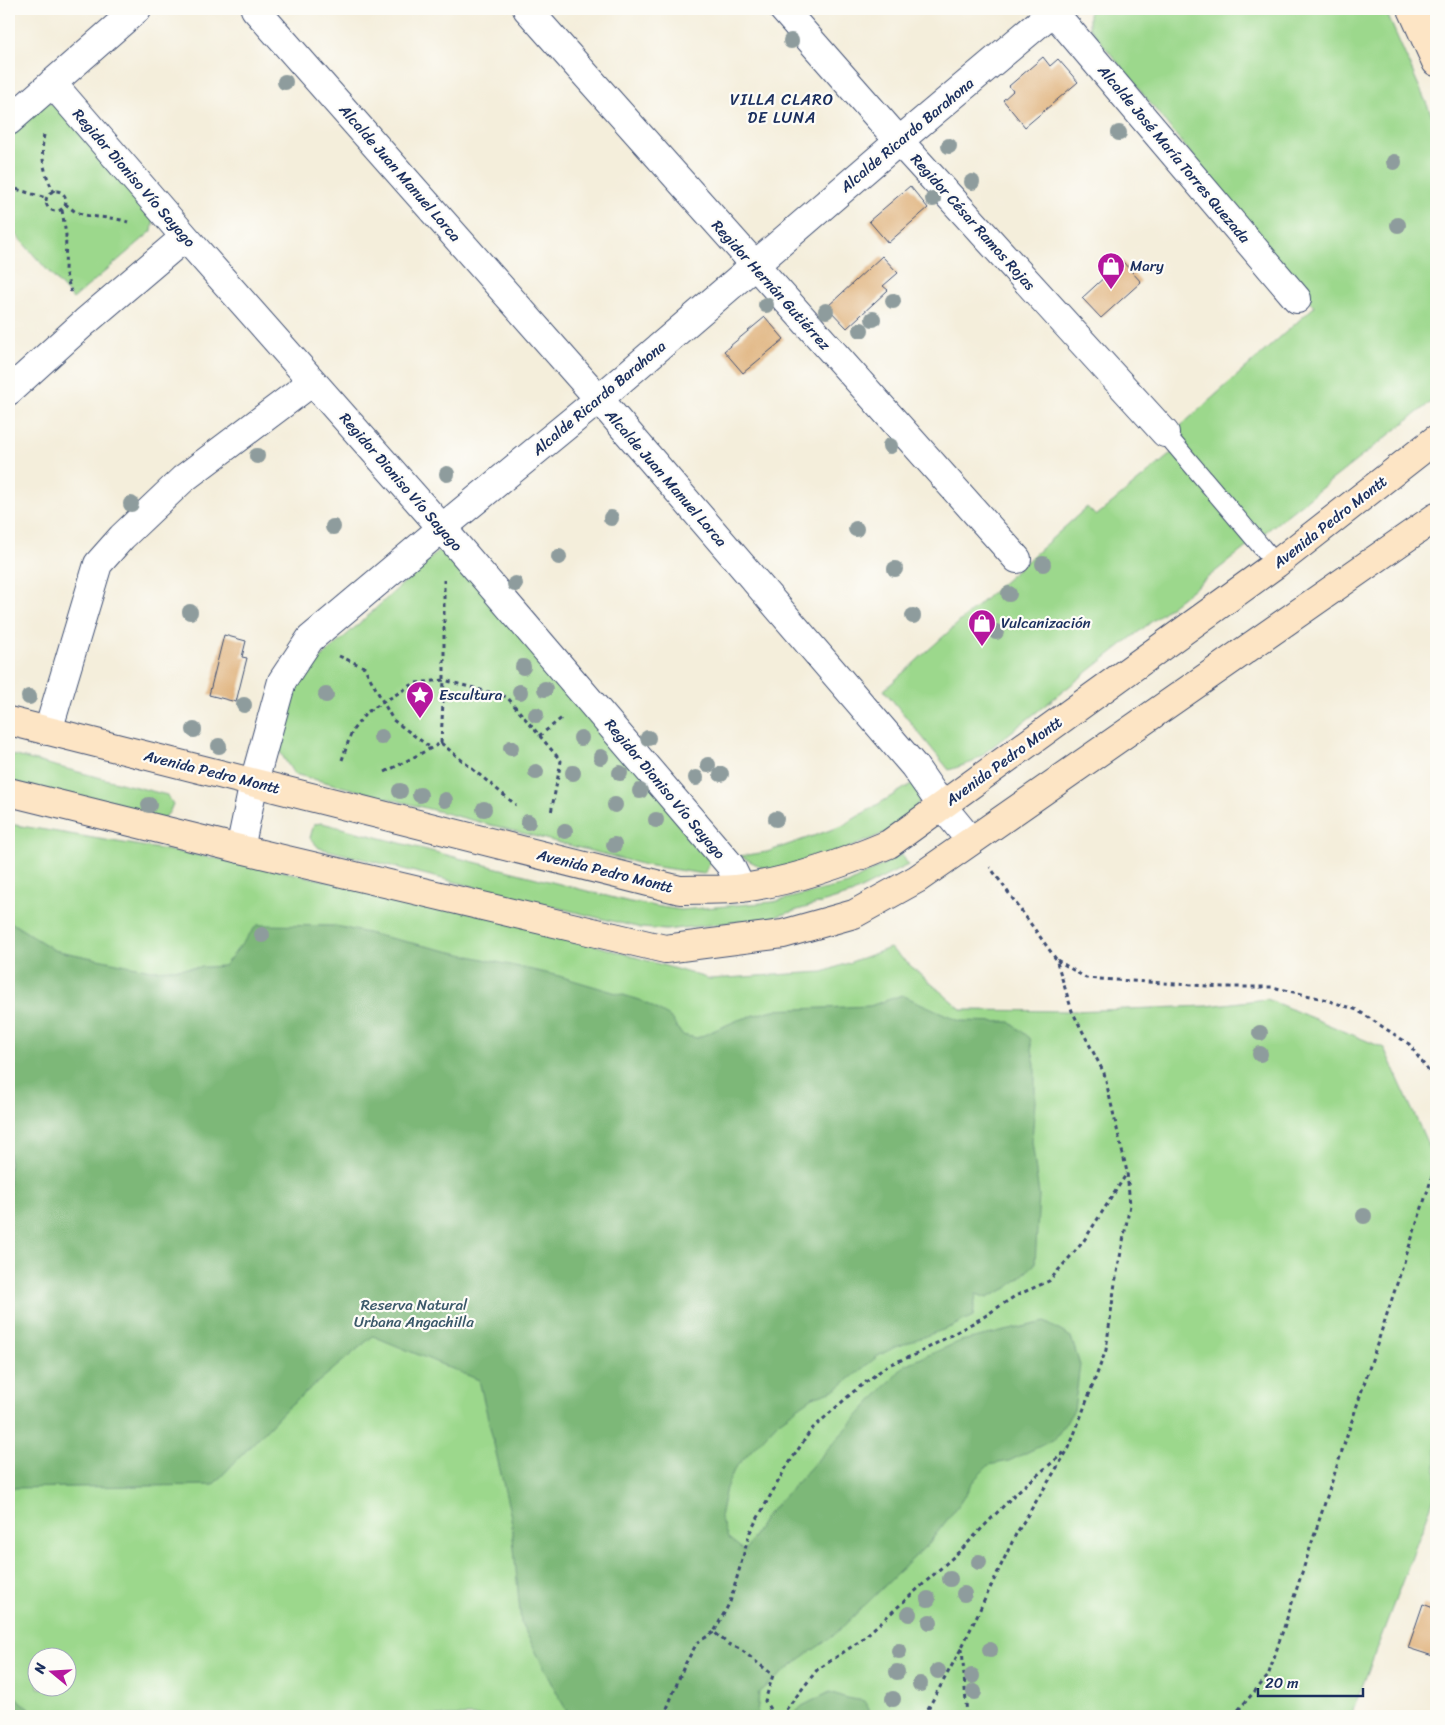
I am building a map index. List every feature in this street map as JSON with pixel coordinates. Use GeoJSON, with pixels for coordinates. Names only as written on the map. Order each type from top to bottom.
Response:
{"type":"FeatureCollection","features":[{"type":"Feature","properties":{"kind":"main road"},"geometry":{"type":"LineString","coordinates":[[1412,9],[1436,62]]}},
{"type":"Feature","properties":{"kind":"main road","name":"Avenida Pedro Montt"},"geometry":{"type":"LineString","coordinates":[[9,721],[680,890],[741,888],[804,876],[854,859],[889,844],[1276,564],[1436,439]]}},
{"type":"Feature","properties":{"kind":"main road"},"geometry":{"type":"LineString","coordinates":[[9,792],[240,849],[665,949],[783,934],[854,914],[917,878],[1436,517]]}},
{"type":"Feature","properties":{"kind":"street"},"geometry":{"type":"LineString","coordinates":[[9,121],[60,92],[136,9]]}},
{"type":"Feature","properties":{"kind":"street","name":"Alcalde Juan Manuel Lorca"},"geometry":{"type":"LineString","coordinates":[[256,9],[599,399],[914,766],[942,806],[970,840]]}},
{"type":"Feature","properties":{"kind":"street","name":"Regidor Hernán Gutiérrez"},"geometry":{"type":"LineString","coordinates":[[527,9],[1017,560]]}},
{"type":"Feature","properties":{"kind":"street","name":"Regidor César Ramos Rojas"},"geometry":{"type":"LineString","coordinates":[[783,9],[899,141],[1165,433]]}},
{"type":"Feature","properties":{"kind":"street","name":"Alcalde Ricardo Barahona"},"geometry":{"type":"LineString","coordinates":[[240,849],[254,782],[282,681],[310,639],[599,399],[1054,10]]}},
{"type":"Feature","properties":{"kind":"street","name":"Alcalde José María Torres Quezada"},"geometry":{"type":"LineString","coordinates":[[1054,10],[1297,299]]}},
{"type":"Feature","properties":{"kind":"street","name":"Regidor Dioniso Vío Sayago"},"geometry":{"type":"LineString","coordinates":[[60,92],[177,243],[312,382],[442,528],[730,865],[741,888]]}},
{"type":"Feature","properties":{"kind":"street"},"geometry":{"type":"LineString","coordinates":[[9,391],[85,322],[177,243]]}},
{"type":"Feature","properties":{"kind":"street"},"geometry":{"type":"LineString","coordinates":[[48,731],[98,564],[122,537],[183,479],[312,382]]}},
{"type":"Feature","properties":{"kind":"lane"},"geometry":{"type":"LineString","coordinates":[[1165,433],[1276,564]]}},
{"type":"Feature","properties":{"kind":"path"},"geometry":{"type":"LineString","coordinates":[[54,192],[49,184],[42,147],[46,126],[60,92]]}},
{"type":"Feature","properties":{"kind":"path"},"geometry":{"type":"LineString","coordinates":[[9,187],[46,198]]}},
{"type":"Feature","properties":{"kind":"path"},"geometry":{"type":"LineString","coordinates":[[62,210],[53,212],[46,204],[46,198],[51,192],[61,192],[64,195],[65,204],[62,210],[66,234],[65,271],[73,299],[85,322]]}},
{"type":"Feature","properties":{"kind":"path"},"geometry":{"type":"LineString","coordinates":[[65,204],[77,213],[88,216],[118,218],[177,243]]}},
{"type":"Feature","properties":{"kind":"path"},"geometry":{"type":"LineString","coordinates":[[440,743],[444,680],[444,579]]}},
{"type":"Feature","properties":{"kind":"path"},"geometry":{"type":"LineString","coordinates":[[336,655],[364,667],[392,720],[431,748]]}},
{"type":"Feature","properties":{"kind":"path"},"geometry":{"type":"LineString","coordinates":[[342,760],[352,731],[368,712],[415,684],[444,680],[507,697],[561,761],[551,813]]}},
{"type":"Feature","properties":{"kind":"path"},"geometry":{"type":"LineString","coordinates":[[385,772],[440,743]]}},
{"type":"Feature","properties":{"kind":"path"},"geometry":{"type":"LineString","coordinates":[[440,743],[516,805]]}},
{"type":"Feature","properties":{"kind":"path"},"geometry":{"type":"LineString","coordinates":[[924,1716],[962,1647],[1016,1534],[1069,1448],[1106,1350],[1115,1283],[1130,1205],[1127,1172],[1104,1073],[1072,1011],[1056,959],[970,840]]}},
{"type":"Feature","properties":{"kind":"path"},"geometry":{"type":"LineString","coordinates":[[1056,959],[1086,978],[1223,987],[1272,987],[1323,999],[1357,1010],[1409,1044],[1432,1076],[1436,1097]]}},
{"type":"Feature","properties":{"kind":"path"},"geometry":{"type":"LineString","coordinates":[[1233,1716],[1268,1676],[1436,1165]]}},
{"type":"Feature","properties":{"kind":"path"},"geometry":{"type":"LineString","coordinates":[[664,1716],[684,1666],[697,1642],[714,1632],[730,1602],[750,1532],[784,1471],[811,1430],[888,1365],[917,1354],[982,1318],[1015,1296],[1049,1281],[1083,1242],[1127,1172]]}},
{"type":"Feature","properties":{"kind":"path"},"geometry":{"type":"LineString","coordinates":[[781,1716],[817,1670],[860,1641],[961,1550],[1016,1493],[1069,1448]]}},
{"type":"Feature","properties":{"kind":"path"},"geometry":{"type":"LineString","coordinates":[[714,1632],[728,1644],[740,1649],[772,1675],[765,1701],[774,1716]]}},
{"type":"Feature","properties":{"kind":"path"},"geometry":{"type":"LineString","coordinates":[[962,1647],[967,1716]]}},
{"type":"Feature","properties":{"kind":"green space"},"geometry":{"type":"Polygon","coordinates":[[[1089,9],[1385,9],[1436,125],[1436,398],[973,762],[949,770],[884,690],[1087,507],[1096,516],[1184,443],[1175,431],[1314,307],[1089,27],[1089,9]]]}},
{"type":"Feature","properties":{"kind":"green space"},"geometry":{"type":"Polygon","coordinates":[[[43,99],[57,107],[154,218],[152,231],[73,299],[9,227],[9,128],[43,99]]]}},
{"type":"Feature","properties":{"kind":"green space"},"geometry":{"type":"Polygon","coordinates":[[[444,546],[714,856],[704,874],[645,865],[294,774],[280,752],[293,690],[305,673],[444,546]]]}},
{"type":"Feature","properties":{"kind":"green space"},"geometry":{"type":"Polygon","coordinates":[[[9,754],[167,795],[173,804],[169,813],[162,819],[9,781],[9,754]]]}},
{"type":"Feature","properties":{"kind":"green space"},"geometry":{"type":"Polygon","coordinates":[[[913,783],[921,798],[906,824],[842,851],[769,871],[740,856],[767,852],[842,826],[913,783]]]}},
{"type":"Feature","properties":{"kind":"green space"},"geometry":{"type":"Polygon","coordinates":[[[322,823],[630,902],[681,910],[773,902],[848,884],[902,854],[908,865],[851,894],[771,918],[666,930],[641,928],[319,848],[310,838],[314,824],[322,823]]]}},
{"type":"Feature","properties":{"kind":"green space","name":"Reserva Natural Urbana Angachilla"},"geometry":{"type":"Polygon","coordinates":[[[9,824],[250,864],[523,924],[710,979],[823,972],[890,948],[962,1010],[1072,1011],[1207,1006],[1267,999],[1384,1048],[1436,1162],[1436,1493],[1351,1716],[9,1716],[9,824]]]}},
{"type":"Feature","properties":{"kind":"green space"},"geometry":{"type":"Polygon","coordinates":[[[9,921],[54,950],[151,970],[224,966],[257,925],[336,926],[559,976],[640,1000],[670,1017],[682,1035],[697,1038],[738,1020],[773,1010],[870,1006],[902,995],[960,1021],[1010,1022],[1030,1038],[1035,1065],[1032,1141],[1039,1195],[1035,1264],[1009,1287],[987,1298],[976,1294],[973,1316],[951,1327],[895,1347],[878,1356],[837,1389],[813,1397],[779,1421],[735,1468],[726,1488],[720,1517],[728,1538],[745,1551],[764,1518],[905,1365],[961,1341],[1045,1322],[1071,1337],[1080,1365],[1074,1410],[1055,1439],[1009,1461],[989,1465],[975,1479],[958,1506],[929,1543],[832,1637],[800,1659],[759,1692],[757,1716],[569,1716],[521,1623],[511,1517],[479,1380],[373,1336],[287,1408],[213,1485],[9,1488],[9,921]]]}},
{"type":"Feature","properties":{"kind":"green space"},"geometry":{"type":"Polygon","coordinates":[[[9,1691],[38,1716],[9,1716],[9,1691]]]}},
{"type":"Feature","properties":{"kind":"green space"},"geometry":{"type":"Polygon","coordinates":[[[830,1692],[846,1698],[865,1701],[872,1716],[792,1716],[802,1706],[830,1692]]]}},
{"type":"Feature","properties":{"kind":"building"},"geometry":{"type":"Polygon","coordinates":[[[1043,57],[1050,66],[1058,59],[1078,82],[1025,127],[1003,100],[1013,91],[1009,86],[1043,57]]]}},
{"type":"Feature","properties":{"kind":"building"},"geometry":{"type":"Polygon","coordinates":[[[910,186],[928,208],[888,243],[869,221],[910,186]]]}},
{"type":"Feature","properties":{"kind":"building"},"geometry":{"type":"Polygon","coordinates":[[[882,256],[898,273],[883,286],[888,290],[847,328],[827,307],[882,256]]]}},
{"type":"Feature","properties":{"kind":"building","name":"Mary"},"geometry":{"type":"Polygon","coordinates":[[[1122,261],[1141,282],[1101,318],[1082,298],[1122,261]]]}},
{"type":"Feature","properties":{"kind":"building"},"geometry":{"type":"Polygon","coordinates":[[[765,317],[784,339],[743,373],[724,351],[765,317]]]}},
{"type":"Feature","properties":{"kind":"building"},"geometry":{"type":"Polygon","coordinates":[[[224,635],[246,641],[242,657],[247,658],[236,702],[209,695],[224,635]]]}},
{"type":"Feature","properties":{"kind":"building"},"geometry":{"type":"Polygon","coordinates":[[[1423,1604],[1436,1609],[1436,1657],[1408,1648],[1423,1604]]]}},
{"type":"Feature","properties":{"kind":"place","name":"Mary"},"geometry":{"type":"Point","coordinates":[1111,290]}},
{"type":"Feature","properties":{"kind":"place","name":"Vulcanización"},"geometry":{"type":"Point","coordinates":[982,647]}},
{"type":"Feature","properties":{"kind":"place","name":"Escultura"},"geometry":{"type":"Point","coordinates":[420,719]}},
{"type":"Feature","properties":{"kind":"district","name":"VILLA CLARO DE LUNA"},"geometry":{"type":"Point","coordinates":[782,108]}}]}
